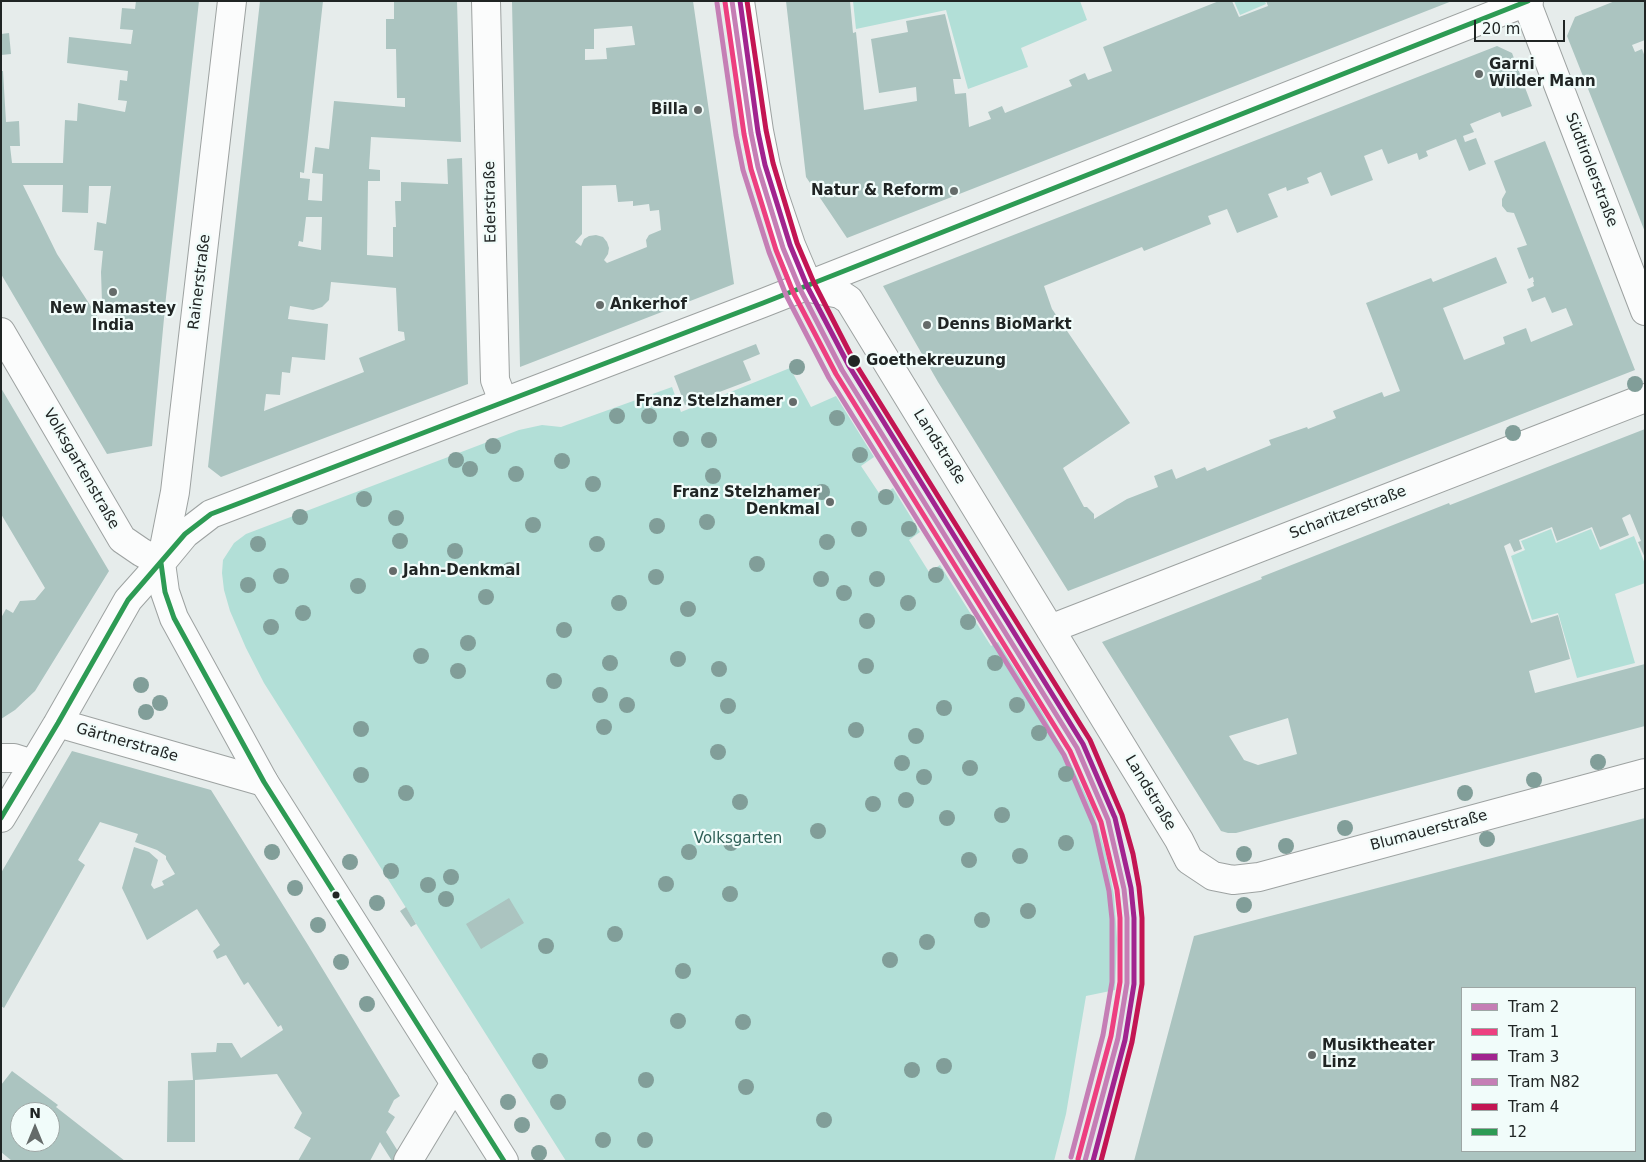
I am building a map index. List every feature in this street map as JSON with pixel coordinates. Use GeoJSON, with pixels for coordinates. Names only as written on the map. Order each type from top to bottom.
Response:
{"type":"FeatureCollection","features":[{"type":"Feature","properties":{"kind":"street","name":"Rainerstraße"},"geometry":{"type":"LineString","coordinates":[[160,562],[176,492],[232,1]]}},
{"type":"Feature","properties":{"kind":"street","name":"Ederstraße"},"geometry":{"type":"LineString","coordinates":[[486,1],[495,380],[503,401]]}},
{"type":"Feature","properties":{"kind":"street"},"geometry":{"type":"LineString","coordinates":[[740,1],[766,166],[783,222],[808,285]]}},
{"type":"Feature","properties":{"kind":"street","name":"Gärtnerstraße"},"geometry":{"type":"LineString","coordinates":[[264,782],[58,723],[128,600],[185,534],[210,514],[808,285],[1527,2]]}},
{"type":"Feature","properties":{"kind":"street","name":"Südtirolerstraße"},"geometry":{"type":"LineString","coordinates":[[1527,2],[1645,311]]}},
{"type":"Feature","properties":{"kind":"street","name":"Landstraße"},"geometry":{"type":"LineString","coordinates":[[808,285],[810,288],[840,294],[849,300],[1179,840],[1189,860],[1213,876]]}},
{"type":"Feature","properties":{"kind":"street","name":"Volksgartenstraße"},"geometry":{"type":"LineString","coordinates":[[1,332],[122,539],[160,562]]}},
{"type":"Feature","properties":{"kind":"street","name":"Scharitzerstraße"},"geometry":{"type":"LineString","coordinates":[[1050,629],[1645,398]]}},
{"type":"Feature","properties":{"kind":"street"},"geometry":{"type":"LineString","coordinates":[[160,562],[165,592],[174,618],[264,782],[504,1161]]}},
{"type":"Feature","properties":{"kind":"street"},"geometry":{"type":"LineString","coordinates":[[1,818],[58,723]]}},
{"type":"Feature","properties":{"kind":"street"},"geometry":{"type":"LineString","coordinates":[[1,758],[14,758],[33,764]]}},
{"type":"Feature","properties":{"kind":"street","name":"Blumauerstraße"},"geometry":{"type":"LineString","coordinates":[[1213,876],[1233,880],[1258,876],[1645,773]]}},
{"type":"Feature","properties":{"kind":"street"},"geometry":{"type":"LineString","coordinates":[[408,1161],[455,1083]]}},
{"type":"Feature","properties":{"kind":"green space"},"geometry":{"type":"Polygon","coordinates":[[[853,1],[1080,1],[1087,20],[1021,48],[1028,67],[968,89],[946,10],[856,29],[853,1]]]}},
{"type":"Feature","properties":{"kind":"green space"},"geometry":{"type":"Polygon","coordinates":[[[1234,1],[1265,1],[1266,4],[1240,15],[1234,1]]]}},
{"type":"Feature","properties":{"kind":"green space","name":"Volksgarten"},"geometry":{"type":"Polygon","coordinates":[[[790,368],[811,407],[836,396],[874,457],[861,466],[881,496],[893,488],[920,532],[909,540],[929,572],[940,565],[991,646],[998,642],[1041,710],[1072,766],[1093,810],[1106,854],[1114,895],[1117,939],[1115,990],[1086,996],[1066,1114],[1054,1161],[566,1161],[264,683],[230,611],[224,590],[223,560],[234,543],[246,534],[519,430],[542,425],[561,427],[672,387],[681,412],[790,368]]]}},
{"type":"Feature","properties":{"kind":"green space"},"geometry":{"type":"Polygon","coordinates":[[[1551,529],[1556,543],[1591,529],[1600,550],[1634,536],[1645,564],[1645,583],[1615,594],[1635,663],[1577,678],[1558,613],[1532,620],[1511,556],[1525,550],[1521,541],[1551,529]]]}},
{"type":"Feature","properties":{"kind":"building"},"geometry":{"type":"Polygon","coordinates":[[[136,1],[199,1],[166,297],[152,446],[107,454],[1,274],[1,71],[3,71],[6,122],[19,121],[20,146],[10,146],[12,163],[63,163],[65,120],[77,121],[78,103],[125,112],[127,101],[118,100],[120,80],[127,81],[128,71],[67,63],[69,37],[131,44],[133,30],[120,29],[122,8],[135,9],[136,1]],[[23,185],[57,254],[105,328],[115,327],[116,305],[102,302],[101,272],[103,251],[94,250],[97,222],[106,224],[111,186],[89,186],[88,213],[62,212],[63,185],[23,185]]]}},
{"type":"Feature","properties":{"kind":"building"},"geometry":{"type":"Polygon","coordinates":[[[260,1],[323,1],[304,173],[300,172],[300,178],[310,179],[308,200],[322,201],[323,174],[312,173],[315,147],[329,149],[334,101],[405,107],[405,98],[397,98],[396,49],[386,49],[386,19],[394,19],[394,1],[457,1],[461,142],[371,137],[369,169],[380,170],[380,181],[368,181],[367,255],[393,257],[393,227],[396,227],[395,201],[401,201],[401,182],[448,184],[447,159],[462,158],[468,384],[221,477],[208,467],[260,1]],[[306,217],[303,242],[299,241],[298,246],[321,250],[322,217],[306,217]],[[331,282],[329,300],[322,307],[313,310],[290,306],[288,319],[328,324],[325,360],[292,357],[290,373],[282,372],[280,395],[266,394],[264,411],[364,372],[359,358],[405,340],[404,332],[398,331],[396,288],[331,282]]]}},
{"type":"Feature","properties":{"kind":"building"},"geometry":{"type":"Polygon","coordinates":[[[693,1],[734,284],[520,367],[512,2],[693,1]],[[632,26],[594,29],[594,49],[585,49],[585,60],[607,59],[606,48],[635,45],[632,26]],[[616,185],[582,186],[582,234],[575,242],[581,246],[584,239],[589,236],[603,237],[609,248],[604,260],[607,263],[647,247],[646,240],[649,235],[661,230],[659,210],[650,211],[649,204],[633,206],[633,201],[618,202],[616,185]]]}},
{"type":"Feature","properties":{"kind":"building"},"geometry":{"type":"Polygon","coordinates":[[[786,1],[850,1],[853,33],[856,32],[864,110],[917,101],[916,87],[879,93],[871,39],[908,32],[906,21],[945,14],[961,79],[953,79],[955,94],[966,93],[969,127],[991,119],[988,112],[1002,106],[1005,113],[1072,86],[1069,80],[1085,73],[1088,80],[1112,71],[1103,47],[1219,1],[1232,1],[1239,17],[1268,6],[1266,1],[1452,1],[847,238],[806,177],[786,1]]]}},
{"type":"Feature","properties":{"kind":"building"},"geometry":{"type":"Polygon","coordinates":[[[1615,1],[1645,1],[1645,40],[1632,45],[1635,52],[1642,49],[1645,57],[1645,232],[1567,36],[1575,17],[1615,1]]]}},
{"type":"Feature","properties":{"kind":"building"},"geometry":{"type":"Polygon","coordinates":[[[9,33],[11,54],[1,55],[1,34],[9,33]]]}},
{"type":"Feature","properties":{"kind":"building"},"geometry":{"type":"Polygon","coordinates":[[[1497,46],[1512,53],[1532,106],[1502,117],[1500,112],[1470,124],[1474,132],[1463,136],[1465,142],[1476,138],[1486,164],[1469,171],[1456,139],[1426,151],[1428,156],[1419,160],[1417,153],[1388,164],[1382,149],[1364,156],[1373,180],[1331,196],[1321,172],[1307,178],[1309,183],[1287,191],[1286,187],[1268,194],[1278,217],[1237,233],[1227,209],[1208,216],[1211,224],[1144,251],[1142,247],[1044,286],[1052,309],[1130,423],[1063,468],[1084,507],[1087,507],[1094,514],[1094,519],[1127,499],[1158,487],[1154,476],[1172,469],[1176,479],[1205,467],[1207,471],[1271,445],[1269,440],[1307,427],[1308,429],[1336,418],[1333,411],[1382,392],[1384,397],[1400,391],[1366,303],[1431,278],[1433,282],[1496,257],[1507,283],[1443,308],[1464,360],[1505,344],[1503,337],[1526,328],[1531,342],[1573,325],[1566,308],[1552,313],[1545,297],[1532,302],[1527,289],[1534,286],[1533,277],[1529,279],[1517,248],[1527,245],[1514,213],[1507,212],[1502,206],[1502,199],[1506,192],[1494,161],[1545,141],[1635,370],[1068,591],[938,382],[883,286],[1497,46]]]}},
{"type":"Feature","properties":{"kind":"building"},"geometry":{"type":"Polygon","coordinates":[[[756,344],[760,354],[743,361],[751,380],[685,405],[674,376],[756,344]]]}},
{"type":"Feature","properties":{"kind":"building"},"geometry":{"type":"Polygon","coordinates":[[[1,388],[109,571],[35,691],[15,710],[1,719],[1,618],[6,609],[13,613],[20,601],[35,600],[45,588],[1,514],[1,388]]]}},
{"type":"Feature","properties":{"kind":"building"},"geometry":{"type":"Polygon","coordinates":[[[1645,429],[1645,558],[1638,542],[1641,541],[1630,514],[1622,518],[1629,535],[1600,547],[1592,527],[1557,541],[1552,527],[1519,540],[1522,549],[1514,552],[1510,543],[1504,546],[1531,623],[1558,615],[1570,659],[1529,671],[1535,693],[1645,664],[1645,726],[1236,833],[1221,831],[1102,642],[1262,579],[1261,577],[1449,503],[1450,505],[1645,429]],[[1288,718],[1229,736],[1244,760],[1258,765],[1297,754],[1288,718]]]}},
{"type":"Feature","properties":{"kind":"building"},"geometry":{"type":"Polygon","coordinates":[[[72,751],[211,790],[400,1096],[394,1100],[388,1112],[395,1117],[386,1132],[404,1161],[392,1161],[380,1142],[370,1161],[298,1161],[311,1138],[294,1128],[302,1113],[277,1074],[195,1080],[195,1142],[167,1142],[168,1081],[193,1080],[191,1053],[216,1052],[217,1043],[232,1043],[241,1058],[283,1030],[281,1025],[278,1027],[248,982],[244,985],[226,955],[217,959],[213,951],[220,945],[197,909],[147,940],[122,888],[134,847],[149,852],[158,860],[151,885],[154,889],[164,885],[162,881],[175,874],[166,856],[157,850],[135,842],[138,834],[100,822],[78,860],[85,865],[4,1008],[1,1006],[1,873],[72,751]]]}},
{"type":"Feature","properties":{"kind":"building","name":"Musiktheater Linz"},"geometry":{"type":"Polygon","coordinates":[[[1645,818],[1645,1161],[1134,1161],[1194,936],[1645,818]]]}},
{"type":"Feature","properties":{"kind":"building"},"geometry":{"type":"Polygon","coordinates":[[[509,898],[524,923],[481,949],[466,924],[509,898]]]}},
{"type":"Feature","properties":{"kind":"building"},"geometry":{"type":"Polygon","coordinates":[[[406,907],[416,924],[411,927],[400,911],[406,907]]]}},
{"type":"Feature","properties":{"kind":"building"},"geometry":{"type":"Polygon","coordinates":[[[12,1071],[54,1102],[10,1102],[10,1152],[60,1152],[60,1110],[125,1161],[12,1161],[1,1152],[1,1085],[12,1071]]]}},
{"type":"Feature","properties":{"kind":"tram line","name":"2"},"geometry":{"type":"LineString","coordinates":[[732,1],[751,133],[758,167],[783,248],[800,289],[842,370],[1077,748],[1108,820],[1124,889],[1127,918],[1127,983],[1118,1038],[1085,1161]]}},
{"type":"Feature","properties":{"kind":"tram line","name":"3"},"geometry":{"type":"LineString","coordinates":[[740,1],[758,132],[765,165],[790,245],[807,286],[849,366],[1083,744],[1115,818],[1131,888],[1134,918],[1134,984],[1125,1040],[1093,1161]]}},
{"type":"Feature","properties":{"kind":"tram line","name":"4"},"geometry":{"type":"LineString","coordinates":[[747,1],[766,130],[773,163],[797,243],[814,283],[855,363],[1090,740],[1122,815],[1133,854],[1139,887],[1142,918],[1142,984],[1132,1042],[1101,1161]]}},
{"type":"Feature","properties":{"kind":"tram line","name":"1"},"geometry":{"type":"LineString","coordinates":[[725,2],[744,134],[751,169],[776,250],[793,292],[836,374],[1070,751],[1101,822],[1117,890],[1120,918],[1120,982],[1111,1036],[1078,1159]]}},
{"type":"Feature","properties":{"kind":"tram line","name":"N82"},"geometry":{"type":"LineString","coordinates":[[717,3],[736,135],[743,170],[769,252],[786,295],[829,378],[1064,755],[1094,825],[1109,891],[1112,919],[1112,982],[1103,1035],[1071,1157]]}},
{"type":"Feature","properties":{"kind":"transit line","name":"12"},"geometry":{"type":"LineString","coordinates":[[1,818],[128,600],[185,534],[211,514],[763,303],[1528,1]]}},
{"type":"Feature","properties":{"kind":"transit line","name":"12"},"geometry":{"type":"LineString","coordinates":[[161,563],[165,592],[174,618],[264,782],[504,1161]]}},
{"type":"Feature","properties":{"kind":"place","name":"Garni Wilder Mann"},"geometry":{"type":"Point","coordinates":[1479,74]}},
{"type":"Feature","properties":{"kind":"place","name":"Billa"},"geometry":{"type":"Point","coordinates":[698,110]}},
{"type":"Feature","properties":{"kind":"place","name":"Natur & Reform"},"geometry":{"type":"Point","coordinates":[954,191]}},
{"type":"Feature","properties":{"kind":"place","name":"New Namastey India"},"geometry":{"type":"Point","coordinates":[113,292]}},
{"type":"Feature","properties":{"kind":"place","name":"Ankerhof"},"geometry":{"type":"Point","coordinates":[600,305]}},
{"type":"Feature","properties":{"kind":"place","name":"Denns BioMarkt"},"geometry":{"type":"Point","coordinates":[927,325]}},
{"type":"Feature","properties":{"kind":"place","name":"Goethekreuzung"},"geometry":{"type":"Point","coordinates":[854,361]}},
{"type":"Feature","properties":{"kind":"place","name":"Franz Stelzhamer"},"geometry":{"type":"Point","coordinates":[793,402]}},
{"type":"Feature","properties":{"kind":"place","name":"Franz Stelzhamer Denkmal"},"geometry":{"type":"Point","coordinates":[830,502]}},
{"type":"Feature","properties":{"kind":"place","name":"Jahn-Denkmal"},"geometry":{"type":"Point","coordinates":[393,571]}},
{"type":"Feature","properties":{"kind":"place","name":"Musiktheater Linz"},"geometry":{"type":"Point","coordinates":[1312,1055]}}]}
